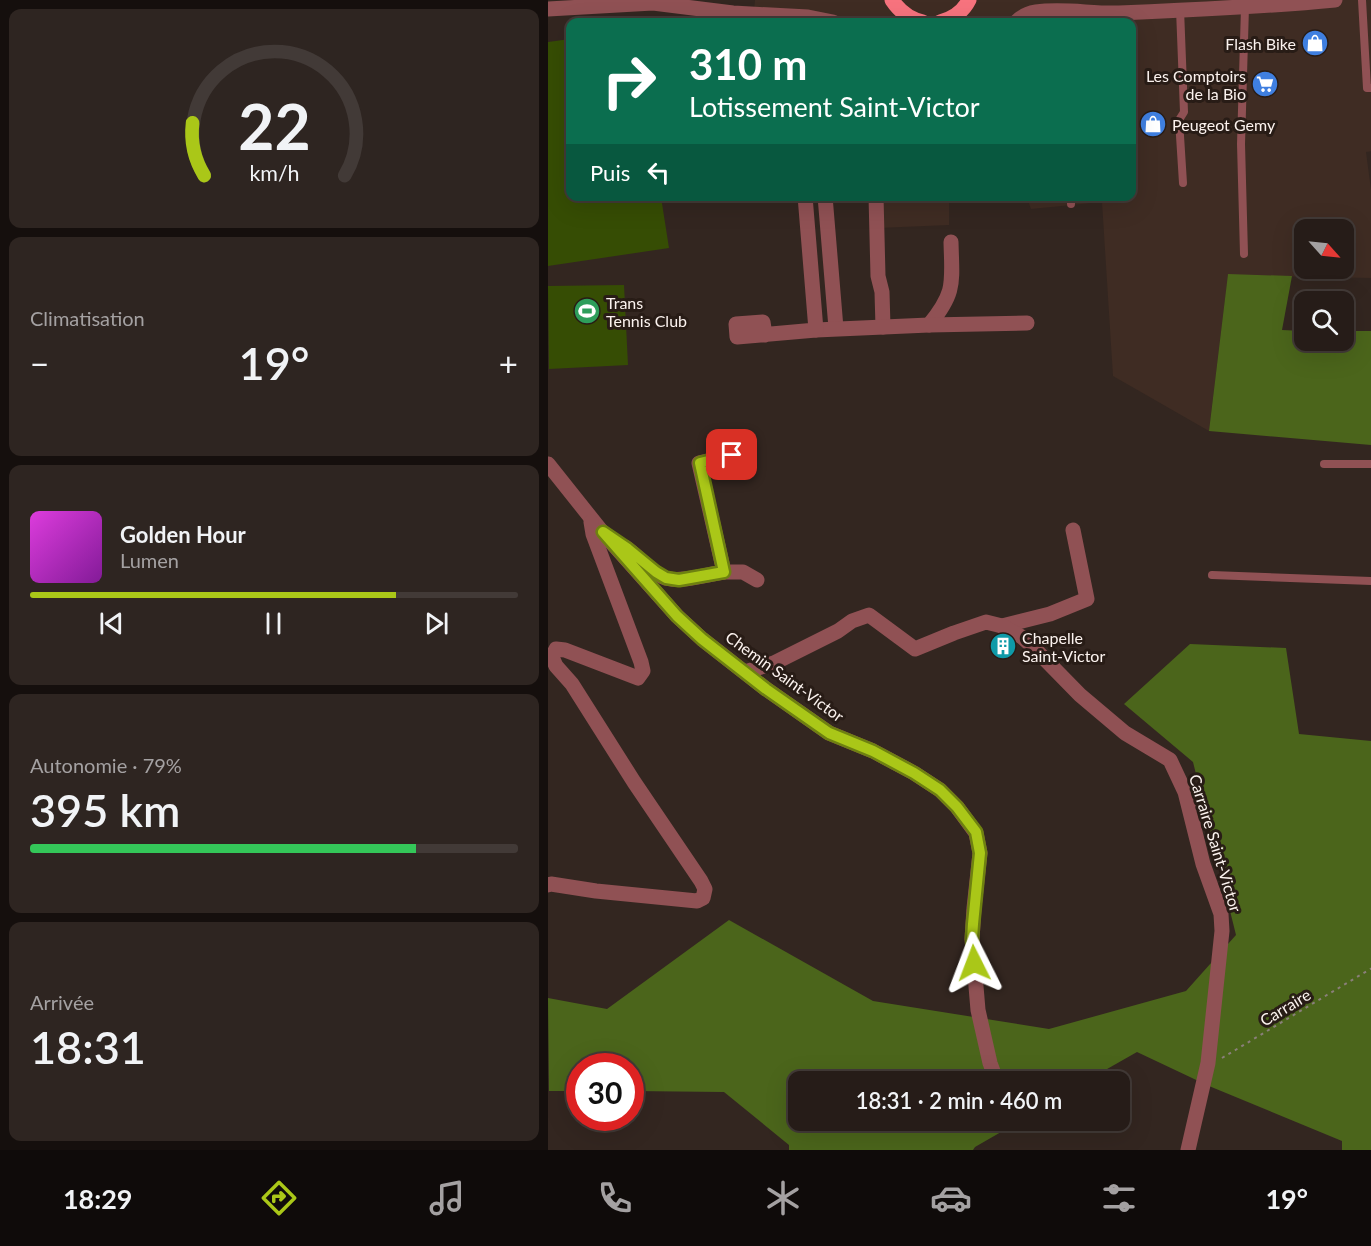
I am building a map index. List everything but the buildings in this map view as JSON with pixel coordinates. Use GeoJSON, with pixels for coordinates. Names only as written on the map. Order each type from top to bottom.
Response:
{"type":"FeatureCollection","features":[{"type":"Feature","properties":{"kind":"main road"},"geometry":{"type":"LineString","coordinates":[[892,0],[903,14],[910,18]]}},
{"type":"Feature","properties":{"kind":"main road"},"geometry":{"type":"LineString","coordinates":[[951,18],[972,2]]}},
{"type":"Feature","properties":{"kind":"street"},"geometry":{"type":"LineString","coordinates":[[1020,18],[1034,12],[1088,17],[1116,13],[1335,0]]}},
{"type":"Feature","properties":{"kind":"street"},"geometry":{"type":"LineString","coordinates":[[548,9],[653,3],[733,13],[813,18]]}},
{"type":"Feature","properties":{"kind":"street"},"geometry":{"type":"LineString","coordinates":[[805,201],[816,330]]}},
{"type":"Feature","properties":{"kind":"street"},"geometry":{"type":"LineString","coordinates":[[825,201],[836,328]]}},
{"type":"Feature","properties":{"kind":"street"},"geometry":{"type":"LineString","coordinates":[[876,201],[878,276],[882,292],[883,327]]}},
{"type":"Feature","properties":{"kind":"street"},"geometry":{"type":"LineString","coordinates":[[929,325],[942,310],[952,285],[951,242]]}},
{"type":"Feature","properties":{"kind":"street"},"geometry":{"type":"LineString","coordinates":[[765,334],[836,328],[1027,323]]}},
{"type":"Feature","properties":{"kind":"street"},"geometry":{"type":"LineString","coordinates":[[724,572],[700,463],[732,455]]}},
{"type":"Feature","properties":{"kind":"street","name":"Chemin Saint-Victor"},"geometry":{"type":"LineString","coordinates":[[548,464],[603,532],[677,616],[702,639],[766,689],[829,733],[873,751],[940,790],[957,807],[976,832],[980,853],[972,939],[978,1010],[993,1071]]}},
{"type":"Feature","properties":{"kind":"street"},"geometry":{"type":"LineString","coordinates":[[548,885],[697,901],[703,898],[704,889],[701,881],[552,657],[556,649],[565,650],[638,678],[643,671],[593,534],[590,516]]}},
{"type":"Feature","properties":{"kind":"street"},"geometry":{"type":"LineString","coordinates":[[744,672],[774,663],[838,631],[852,621],[869,615],[915,649],[986,622],[1002,626],[1050,614],[1087,599],[1073,530]]}},
{"type":"Feature","properties":{"kind":"street"},"geometry":{"type":"LineString","coordinates":[[603,532],[666,578],[679,580],[724,572],[743,572],[757,580]]}},
{"type":"Feature","properties":{"kind":"street","name":"Carraire Saint-Victor"},"geometry":{"type":"LineString","coordinates":[[1002,626],[1027,642],[1080,695],[1125,733],[1170,760],[1185,792],[1203,864],[1222,914],[1208,1063],[1188,1150]]}},
{"type":"Feature","properties":{"kind":"lane"},"geometry":{"type":"LineString","coordinates":[[1362,0],[1367,88],[1372,88]]}},
{"type":"Feature","properties":{"kind":"lane"},"geometry":{"type":"LineString","coordinates":[[1244,254],[1241,144],[1246,7]]}},
{"type":"Feature","properties":{"kind":"lane"},"geometry":{"type":"LineString","coordinates":[[1180,9],[1184,112],[1180,120],[1183,183]]}},
{"type":"Feature","properties":{"kind":"lane"},"geometry":{"type":"LineString","coordinates":[[1324,464],[1372,464]]}},
{"type":"Feature","properties":{"kind":"lane"},"geometry":{"type":"LineString","coordinates":[[1211,575],[1372,580]]}},
{"type":"Feature","properties":{"kind":"path","name":"Carraire"},"geometry":{"type":"LineString","coordinates":[[1208,1063],[1224,1057],[1372,968]]}},
{"type":"Feature","properties":{"kind":"shaded area"},"geometry":{"type":"Polygon","coordinates":[[[755,0],[1371,0],[1372,151],[1366,152],[1372,197],[1371,278],[1354,278],[1354,219],[1294,219],[1294,276],[1228,275],[1209,431],[1113,376],[1102,202],[1031,209],[1028,201],[1136,201],[1136,18],[753,18],[755,0]]]}},
{"type":"Feature","properties":{"kind":"shaded area"},"geometry":{"type":"Polygon","coordinates":[[[875,201],[968,201],[949,202],[949,225],[878,228],[875,201]]]}},
{"type":"Feature","properties":{"kind":"green space"},"geometry":{"type":"Polygon","coordinates":[[[566,40],[566,201],[662,201],[669,248],[548,266],[548,42],[566,40]]]}},
{"type":"Feature","properties":{"kind":"green space"},"geometry":{"type":"Polygon","coordinates":[[[1228,274],[1292,276],[1282,330],[1294,331],[1294,351],[1354,351],[1354,331],[1371,331],[1371,445],[1209,431],[1228,274]]]}},
{"type":"Feature","properties":{"kind":"green space","name":"Trans Tennis Club"},"geometry":{"type":"Polygon","coordinates":[[[624,285],[628,365],[549,369],[548,286],[624,285]]]}},
{"type":"Feature","properties":{"kind":"green space"},"geometry":{"type":"Polygon","coordinates":[[[1190,644],[1286,648],[1299,734],[1371,741],[1371,1150],[1342,1150],[1342,1141],[1209,1086],[1137,1052],[1104,1071],[788,1071],[788,1131],[1003,1131],[973,1150],[789,1150],[789,1145],[724,1092],[644,1091],[644,1053],[566,1053],[566,1091],[549,1091],[548,998],[607,1009],[729,920],[873,1001],[1049,1029],[1186,991],[1236,935],[1193,762],[1124,704],[1190,644]]]}},
{"type":"Feature","properties":{"kind":"place","name":"Flash Bike"},"geometry":{"type":"Point","coordinates":[1315,43]}},
{"type":"Feature","properties":{"kind":"place","name":"Les Comptoirs de la Bio"},"geometry":{"type":"Point","coordinates":[1265,84]}},
{"type":"Feature","properties":{"kind":"place","name":"Peugeot Gemy"},"geometry":{"type":"Point","coordinates":[1153,124]}},
{"type":"Feature","properties":{"kind":"place","name":"Trans Tennis Club"},"geometry":{"type":"Point","coordinates":[587,311]}},
{"type":"Feature","properties":{"kind":"place","name":"Chapelle Saint-Victor"},"geometry":{"type":"Point","coordinates":[1003,646]}},
{"type":"Feature","properties":{"kind":"route"},"geometry":{"type":"LineString","coordinates":[[732,455],[700,463],[724,572],[679,580],[666,578],[603,532],[677,616],[744,672],[829,733],[873,751],[914,773],[940,790],[957,807],[976,832],[980,853],[972,939],[974,963]]}}]}
